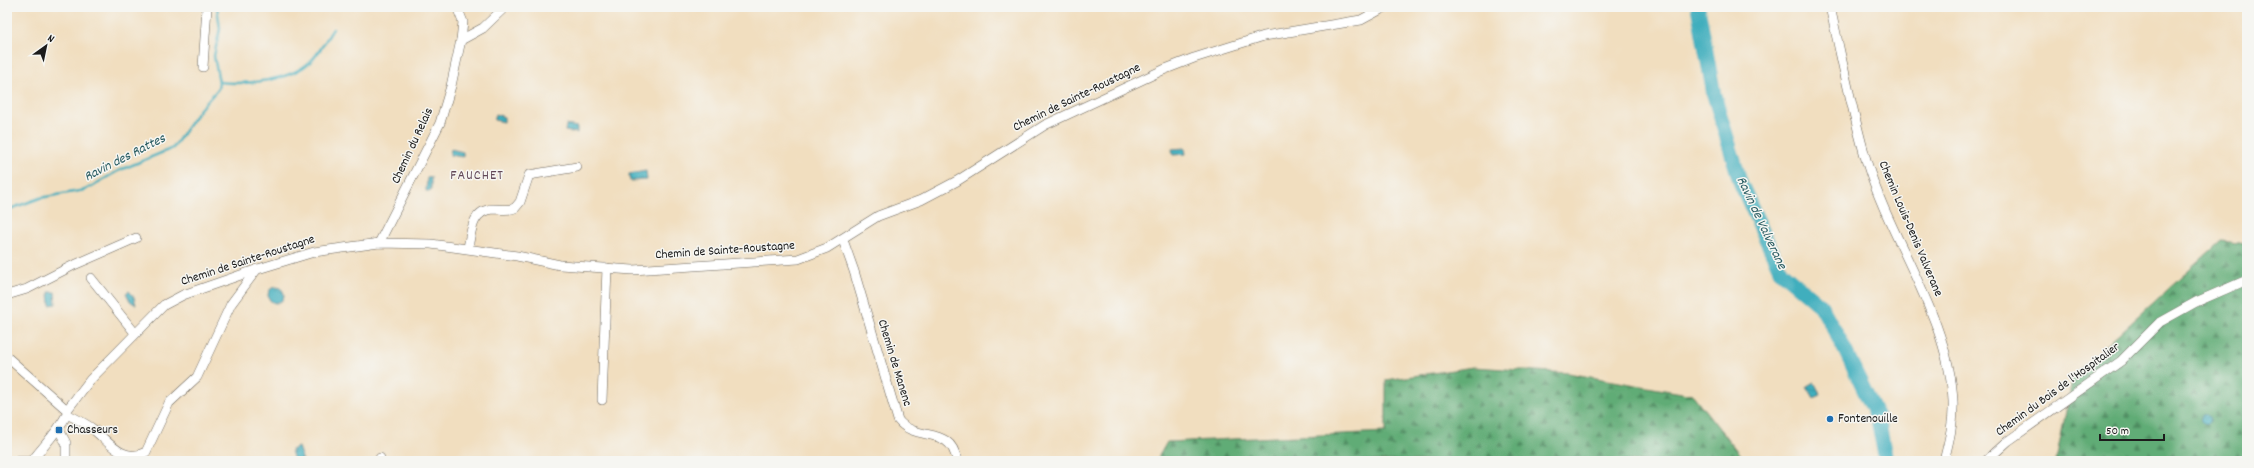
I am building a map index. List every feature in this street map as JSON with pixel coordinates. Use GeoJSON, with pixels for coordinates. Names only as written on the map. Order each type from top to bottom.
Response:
{"type":"FeatureCollection","features":[{"type":"Feature","properties":{"kind":"street"},"geometry":{"type":"LineString","coordinates":[[203,68],[207,7]]}},
{"type":"Feature","properties":{"kind":"street","name":"Chemin du Relais"},"geometry":{"type":"LineString","coordinates":[[378,243],[440,123],[451,86],[464,22],[457,7]]}},
{"type":"Feature","properties":{"kind":"street"},"geometry":{"type":"LineString","coordinates":[[461,40],[483,28],[505,7]]}},
{"type":"Feature","properties":{"kind":"street","name":"Chemin de Sainte-Roustagne"},"geometry":{"type":"LineString","coordinates":[[59,430],[67,412],[90,380],[154,313],[174,298],[258,268],[314,252],[378,243],[431,244],[468,248],[560,265],[608,268],[662,268],[790,260],[819,252],[843,240],[878,216],[921,200],[957,181],[1045,125],[1163,70],[1194,58],[1264,36],[1361,20],[1385,7]]}},
{"type":"Feature","properties":{"kind":"street","name":"Chemin Louis-Denis Valverane"},"geometry":{"type":"LineString","coordinates":[[1830,7],[1867,163],[1888,217],[1937,326],[1952,386],[1953,403],[1951,434],[1944,461]]}},
{"type":"Feature","properties":{"kind":"street"},"geometry":{"type":"LineString","coordinates":[[468,248],[472,224],[476,217],[487,210],[515,208],[520,202],[529,175],[577,167]]}},
{"type":"Feature","properties":{"kind":"street"},"geometry":{"type":"LineString","coordinates":[[7,295],[27,289],[78,263],[136,238]]}},
{"type":"Feature","properties":{"kind":"street","name":"Chemin de Manenc"},"geometry":{"type":"LineString","coordinates":[[843,240],[854,271],[898,420],[911,430],[948,441],[954,450],[957,461]]}},
{"type":"Feature","properties":{"kind":"street"},"geometry":{"type":"LineString","coordinates":[[7,357],[67,412],[93,429],[117,451],[136,456],[146,452],[169,403],[197,376],[231,304],[258,268]]}},
{"type":"Feature","properties":{"kind":"street"},"geometry":{"type":"LineString","coordinates":[[602,400],[608,268]]}},
{"type":"Feature","properties":{"kind":"street"},"geometry":{"type":"LineString","coordinates":[[91,278],[136,333]]}},
{"type":"Feature","properties":{"kind":"street","name":"Chemin du Bois de l'Hospitalier"},"geometry":{"type":"LineString","coordinates":[[1986,461],[2008,441],[2121,361],[2160,322],[2189,306],[2247,280]]}},
{"type":"Feature","properties":{"kind":"street"},"geometry":{"type":"LineString","coordinates":[[16,461],[26,459],[31,461],[48,439],[59,430],[66,443],[66,461]]}},
{"type":"Feature","properties":{"kind":"street"},"geometry":{"type":"LineString","coordinates":[[146,452],[149,461]]}},
{"type":"Feature","properties":{"kind":"green space"},"geometry":{"type":"Polygon","coordinates":[[[2221,241],[2247,244],[2247,461],[2056,461],[2073,376],[2221,241]]]}},
{"type":"Feature","properties":{"kind":"green space"},"geometry":{"type":"Polygon","coordinates":[[[1473,367],[1568,373],[1693,395],[1745,461],[1156,461],[1167,442],[1386,432],[1386,380],[1473,367]]]}},
{"type":"Feature","properties":{"kind":"water"},"geometry":{"type":"Polygon","coordinates":[[[496,114],[504,117],[504,122],[494,120],[496,114]]]}},
{"type":"Feature","properties":{"kind":"water"},"geometry":{"type":"Polygon","coordinates":[[[566,125],[577,127],[577,133],[565,131],[566,125]]]}},
{"type":"Feature","properties":{"kind":"water"},"geometry":{"type":"Polygon","coordinates":[[[1185,148],[1186,154],[1173,155],[1172,149],[1185,148]]]}},
{"type":"Feature","properties":{"kind":"water"},"geometry":{"type":"Polygon","coordinates":[[[451,149],[463,152],[463,157],[450,155],[451,149]]]}},
{"type":"Feature","properties":{"kind":"water"},"geometry":{"type":"Polygon","coordinates":[[[646,171],[647,180],[630,181],[629,174],[646,171]]]}},
{"type":"Feature","properties":{"kind":"water"},"geometry":{"type":"Polygon","coordinates":[[[431,177],[431,191],[426,191],[427,178],[431,177]]]}},
{"type":"Feature","properties":{"kind":"water"},"geometry":{"type":"Polygon","coordinates":[[[276,287],[283,292],[284,295],[279,302],[276,303],[269,298],[268,295],[273,288],[276,287]]]}},
{"type":"Feature","properties":{"kind":"water"},"geometry":{"type":"Polygon","coordinates":[[[129,291],[134,297],[136,305],[130,301],[126,293],[129,291]]]}},
{"type":"Feature","properties":{"kind":"water"},"geometry":{"type":"Polygon","coordinates":[[[49,292],[55,292],[56,304],[50,305],[49,292]]]}},
{"type":"Feature","properties":{"kind":"water"},"geometry":{"type":"Polygon","coordinates":[[[1814,382],[1821,395],[1814,398],[1807,386],[1814,382]]]}},
{"type":"Feature","properties":{"kind":"water"},"geometry":{"type":"Polygon","coordinates":[[[2205,414],[2210,419],[2205,424],[2200,419],[2205,414]]]}},
{"type":"Feature","properties":{"kind":"water"},"geometry":{"type":"Polygon","coordinates":[[[298,447],[303,461],[294,461],[291,450],[298,447]]]}},
{"type":"Feature","properties":{"kind":"waterway","name":"Ravin des Rattes"},"geometry":{"type":"LineString","coordinates":[[7,210],[40,198],[85,190],[118,171],[173,148],[200,109],[218,89],[219,82],[214,56],[220,29],[217,7]]}},
{"type":"Feature","properties":{"kind":"waterway","name":"Ravin de Valverane"},"geometry":{"type":"LineString","coordinates":[[1698,7],[1714,95],[1741,184],[1781,272],[1821,306],[1842,344],[1878,419],[1886,461]]}},
{"type":"Feature","properties":{"kind":"waterway"},"geometry":{"type":"LineString","coordinates":[[219,82],[254,82],[291,74],[314,58],[333,29]]}},
{"type":"Feature","properties":{"kind":"place","name":"Fontenouille"},"geometry":{"type":"Point","coordinates":[1830,419]}},
{"type":"Feature","properties":{"kind":"place","name":"Chasseurs"},"geometry":{"type":"Point","coordinates":[59,430]}},
{"type":"Feature","properties":{"kind":"district","name":"FAUCHET"},"geometry":{"type":"Point","coordinates":[477,176]}}]}
